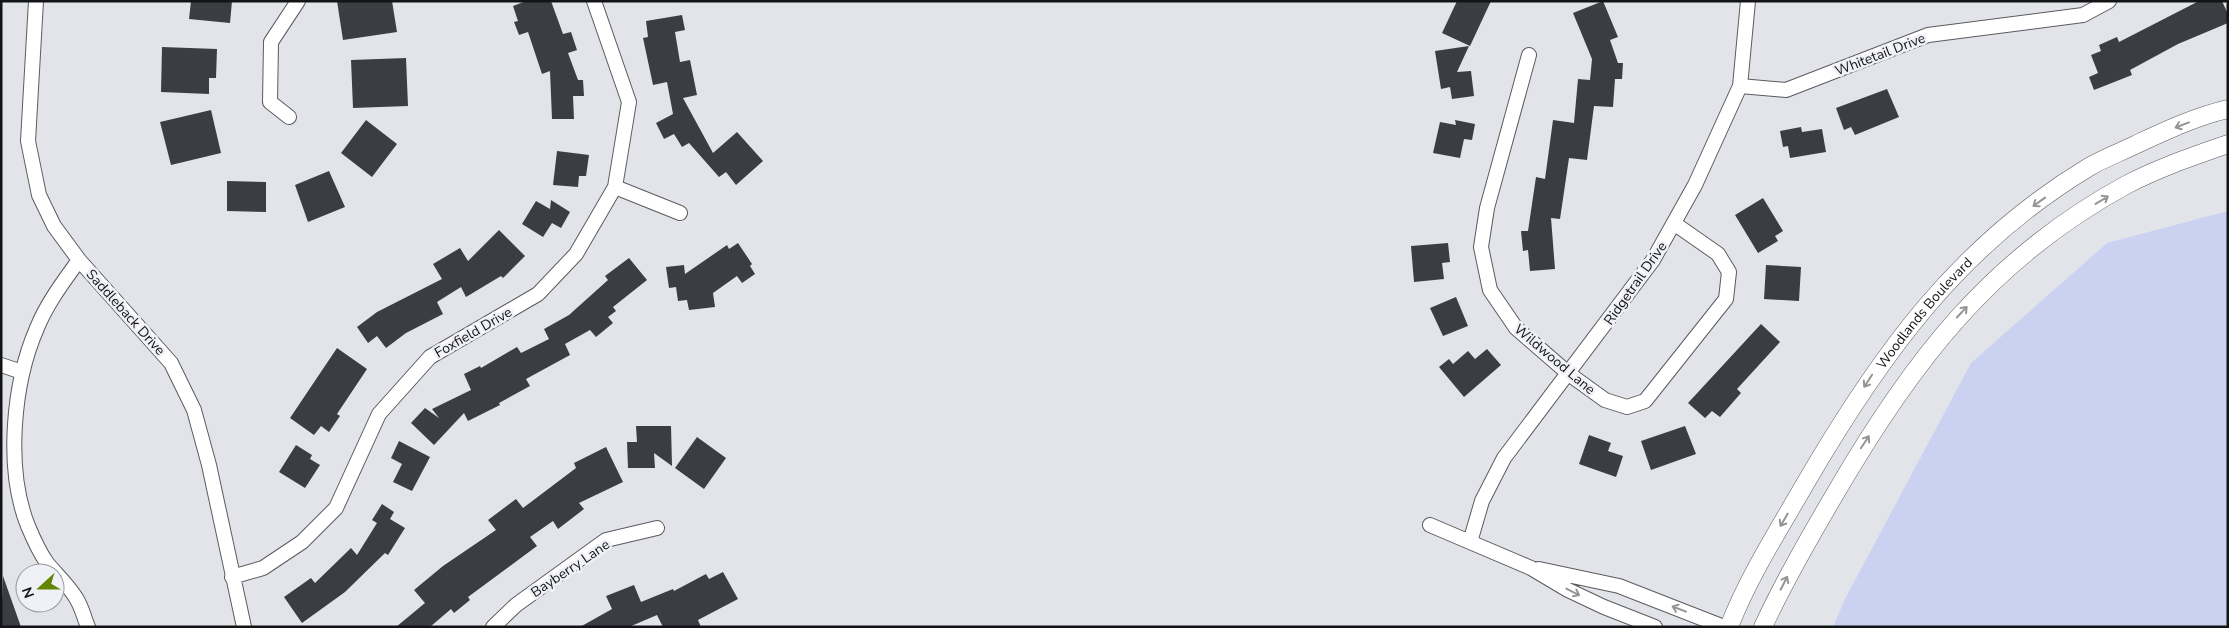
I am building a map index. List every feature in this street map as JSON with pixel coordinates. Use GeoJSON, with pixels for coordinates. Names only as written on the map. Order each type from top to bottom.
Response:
{"type":"FeatureCollection","features":[{"type":"Feature","properties":{"kind":"street","name":"Saddleback Drive"},"geometry":{"type":"LineString","coordinates":[[36,1],[28,141],[39,194],[54,226],[79,260],[171,363],[194,410],[209,465],[244,627]]}},
{"type":"Feature","properties":{"kind":"street"},"geometry":{"type":"LineString","coordinates":[[289,118],[270,102],[272,42],[298,1]]}},
{"type":"Feature","properties":{"kind":"street","name":"Foxfield Drive"},"geometry":{"type":"LineString","coordinates":[[232,577],[263,568],[302,542],[336,508],[379,414],[430,357],[538,294],[576,254],[615,188],[629,102],[594,1]]}},
{"type":"Feature","properties":{"kind":"street","name":"Ridgetrail Drive"},"geometry":{"type":"LineString","coordinates":[[1470,542],[1482,501],[1491,479],[1504,458],[1653,260],[1696,185],[1740,86],[1748,1]]}},
{"type":"Feature","properties":{"kind":"street","name":"Whitetail Drive"},"geometry":{"type":"LineString","coordinates":[[1740,86],[1786,90],[1928,35],[2083,15],[2109,1]]}},
{"type":"Feature","properties":{"kind":"street","name":"Wildwood Lane"},"geometry":{"type":"LineString","coordinates":[[1529,55],[1487,208],[1481,247],[1490,290],[1516,328],[1569,374],[1605,400],[1617,405],[1636,405],[1645,400],[1726,298],[1729,272],[1718,254],[1675,224]]}},
{"type":"Feature","properties":{"kind":"street","name":"Woodlands Boulevard"},"geometry":{"type":"LineString","coordinates":[[1728,627],[1753,572],[1868,380],[1902,334],[1965,264],[2012,222],[2090,166],[2160,134],[2228,108]]}},
{"type":"Feature","properties":{"kind":"street","name":"Woodlands Boulevard"},"geometry":{"type":"LineString","coordinates":[[1763,627],[1785,580],[1861,449],[1916,366],[1951,324],[1990,282],[2017,258],[2066,221],[2127,184],[2228,144]]}},
{"type":"Feature","properties":{"kind":"street"},"geometry":{"type":"LineString","coordinates":[[615,188],[680,213]]}},
{"type":"Feature","properties":{"kind":"street"},"geometry":{"type":"LineString","coordinates":[[79,260],[59,288],[37,327],[22,372],[15,454],[19,494],[28,525],[46,561],[77,599],[88,627]]}},
{"type":"Feature","properties":{"kind":"street"},"geometry":{"type":"LineString","coordinates":[[1,365],[22,372]]}},
{"type":"Feature","properties":{"kind":"street"},"geometry":{"type":"LineString","coordinates":[[1430,525],[1531,568],[1590,600],[1655,627]]}},
{"type":"Feature","properties":{"kind":"street","name":"Bayberry Lane"},"geometry":{"type":"LineString","coordinates":[[493,627],[516,605],[606,540],[657,528]]}},
{"type":"Feature","properties":{"kind":"street"},"geometry":{"type":"LineString","coordinates":[[1531,568],[1619,586],[1724,627]]}},
{"type":"Feature","properties":{"kind":"shaded area"},"geometry":{"type":"Polygon","coordinates":[[[2228,211],[2228,627],[1833,627],[1845,599],[1971,363],[2107,243],[2228,211]]]}},
{"type":"Feature","properties":{"kind":"building"},"geometry":{"type":"Polygon","coordinates":[[[191,1],[232,1],[230,23],[189,19],[191,1]]]}},
{"type":"Feature","properties":{"kind":"building"},"geometry":{"type":"Polygon","coordinates":[[[337,1],[392,1],[397,32],[343,40],[337,1]]]}},
{"type":"Feature","properties":{"kind":"building"},"geometry":{"type":"Polygon","coordinates":[[[526,1],[551,1],[563,34],[571,32],[577,50],[568,53],[578,80],[583,80],[584,96],[573,96],[574,119],[552,119],[550,71],[542,74],[528,32],[519,35],[514,22],[518,21],[513,6],[526,1]]]}},
{"type":"Feature","properties":{"kind":"building"},"geometry":{"type":"Polygon","coordinates":[[[1457,1],[1491,1],[1470,46],[1442,33],[1457,1]]]}},
{"type":"Feature","properties":{"kind":"building"},"geometry":{"type":"Polygon","coordinates":[[[1603,1],[1618,37],[1610,40],[1618,63],[1623,63],[1622,79],[1615,79],[1613,107],[1594,106],[1587,160],[1569,158],[1560,219],[1551,218],[1555,269],[1530,271],[1528,250],[1523,251],[1521,231],[1528,231],[1536,177],[1545,179],[1553,120],[1574,123],[1578,79],[1590,80],[1592,59],[1573,13],[1603,1]]]}},
{"type":"Feature","properties":{"kind":"building"},"geometry":{"type":"Polygon","coordinates":[[[2199,1],[2222,1],[2228,14],[2228,23],[2178,44],[2130,70],[2132,75],[2094,90],[2089,77],[2098,73],[2091,55],[2101,51],[2099,45],[2117,37],[2119,42],[2199,1]]]}},
{"type":"Feature","properties":{"kind":"building"},"geometry":{"type":"Polygon","coordinates":[[[682,15],[685,30],[675,32],[680,62],[690,60],[697,95],[683,98],[713,153],[737,132],[763,161],[736,185],[726,172],[719,177],[689,143],[682,147],[674,134],[664,139],[656,123],[673,114],[667,82],[653,85],[643,38],[648,37],[646,21],[682,15]]]}},
{"type":"Feature","properties":{"kind":"building"},"geometry":{"type":"Polygon","coordinates":[[[1469,46],[1457,72],[1471,71],[1474,96],[1452,99],[1450,87],[1441,89],[1435,51],[1469,46]]]}},
{"type":"Feature","properties":{"kind":"building"},"geometry":{"type":"Polygon","coordinates":[[[162,47],[217,49],[216,78],[209,78],[209,94],[161,92],[162,47]]]}},
{"type":"Feature","properties":{"kind":"building"},"geometry":{"type":"Polygon","coordinates":[[[406,58],[408,106],[353,108],[351,60],[406,58]]]}},
{"type":"Feature","properties":{"kind":"building"},"geometry":{"type":"Polygon","coordinates":[[[1887,89],[1899,117],[1855,135],[1851,127],[1844,130],[1836,108],[1887,89]]]}},
{"type":"Feature","properties":{"kind":"building"},"geometry":{"type":"Polygon","coordinates":[[[211,110],[221,153],[171,165],[160,122],[211,110]]]}},
{"type":"Feature","properties":{"kind":"building"},"geometry":{"type":"Polygon","coordinates":[[[366,120],[397,144],[372,177],[341,153],[366,120]]]}},
{"type":"Feature","properties":{"kind":"building"},"geometry":{"type":"Polygon","coordinates":[[[1455,120],[1475,124],[1472,140],[1464,139],[1460,158],[1433,153],[1440,122],[1456,125],[1455,120]]]}},
{"type":"Feature","properties":{"kind":"building"},"geometry":{"type":"Polygon","coordinates":[[[1801,127],[1802,132],[1822,129],[1826,152],[1790,158],[1788,146],[1783,147],[1780,131],[1801,127]]]}},
{"type":"Feature","properties":{"kind":"building"},"geometry":{"type":"Polygon","coordinates":[[[557,151],[589,155],[586,176],[579,176],[578,187],[553,185],[557,151]]]}},
{"type":"Feature","properties":{"kind":"building"},"geometry":{"type":"Polygon","coordinates":[[[329,171],[345,207],[308,222],[295,185],[329,171]]]}},
{"type":"Feature","properties":{"kind":"building"},"geometry":{"type":"Polygon","coordinates":[[[227,181],[266,182],[266,212],[227,211],[227,181]]]}},
{"type":"Feature","properties":{"kind":"building"},"geometry":{"type":"Polygon","coordinates":[[[1763,198],[1783,231],[1775,236],[1778,241],[1758,253],[1735,215],[1763,198]]]}},
{"type":"Feature","properties":{"kind":"building"},"geometry":{"type":"Polygon","coordinates":[[[551,200],[570,212],[561,228],[552,223],[543,237],[522,224],[536,201],[550,209],[551,200]]]}},
{"type":"Feature","properties":{"kind":"building"},"geometry":{"type":"Polygon","coordinates":[[[499,230],[525,256],[503,278],[501,276],[466,297],[461,287],[437,302],[443,314],[406,333],[386,348],[377,336],[368,343],[357,327],[377,312],[442,279],[433,264],[460,248],[468,261],[499,230]]]}},
{"type":"Feature","properties":{"kind":"building"},"geometry":{"type":"Polygon","coordinates":[[[738,243],[752,264],[750,266],[755,274],[742,283],[737,276],[713,293],[715,307],[689,310],[687,300],[678,301],[676,287],[669,288],[666,267],[684,265],[685,274],[727,245],[729,249],[738,243]]]}},
{"type":"Feature","properties":{"kind":"building"},"geometry":{"type":"Polygon","coordinates":[[[1448,243],[1450,262],[1442,263],[1444,279],[1414,282],[1411,246],[1448,243]]]}},
{"type":"Feature","properties":{"kind":"building"},"geometry":{"type":"Polygon","coordinates":[[[629,258],[647,280],[613,307],[616,311],[608,317],[613,323],[596,337],[590,330],[565,344],[570,355],[526,379],[530,386],[499,403],[500,405],[468,421],[464,413],[434,445],[411,423],[425,408],[439,418],[432,409],[471,390],[464,374],[480,366],[481,368],[517,347],[521,353],[549,339],[544,329],[569,315],[608,280],[605,276],[629,258]]]}},
{"type":"Feature","properties":{"kind":"building"},"geometry":{"type":"Polygon","coordinates":[[[1766,265],[1801,267],[1799,301],[1764,299],[1766,265]]]}},
{"type":"Feature","properties":{"kind":"building"},"geometry":{"type":"Polygon","coordinates":[[[1456,297],[1468,326],[1443,336],[1430,308],[1456,297]]]}},
{"type":"Feature","properties":{"kind":"building"},"geometry":{"type":"Polygon","coordinates":[[[1761,324],[1780,342],[1737,389],[1741,393],[1720,417],[1712,411],[1705,418],[1688,403],[1761,324]]]}},
{"type":"Feature","properties":{"kind":"building"},"geometry":{"type":"Polygon","coordinates":[[[337,348],[367,369],[337,414],[340,416],[329,432],[321,426],[314,435],[290,418],[337,348]]]}},
{"type":"Feature","properties":{"kind":"building"},"geometry":{"type":"Polygon","coordinates":[[[1487,349],[1501,365],[1464,397],[1439,367],[1449,359],[1453,364],[1468,351],[1475,359],[1487,349]]]}},
{"type":"Feature","properties":{"kind":"building"},"geometry":{"type":"Polygon","coordinates":[[[636,426],[671,426],[672,466],[654,453],[655,468],[628,468],[627,442],[637,442],[636,426]]]}},
{"type":"Feature","properties":{"kind":"building"},"geometry":{"type":"Polygon","coordinates":[[[1685,426],[1696,454],[1651,470],[1641,441],[1685,426]]]}},
{"type":"Feature","properties":{"kind":"building"},"geometry":{"type":"Polygon","coordinates":[[[1589,435],[1611,443],[1608,451],[1623,456],[1616,477],[1579,464],[1589,435]]]}},
{"type":"Feature","properties":{"kind":"building"},"geometry":{"type":"Polygon","coordinates":[[[697,437],[726,458],[704,489],[675,468],[697,437]]]}},
{"type":"Feature","properties":{"kind":"building"},"geometry":{"type":"Polygon","coordinates":[[[399,441],[430,457],[412,491],[393,482],[402,464],[391,458],[399,441]]]}},
{"type":"Feature","properties":{"kind":"building"},"geometry":{"type":"Polygon","coordinates":[[[296,445],[312,455],[310,459],[320,465],[305,488],[279,472],[296,445]]]}},
{"type":"Feature","properties":{"kind":"building"},"geometry":{"type":"Polygon","coordinates":[[[606,447],[623,482],[579,503],[584,509],[558,529],[553,521],[530,537],[537,546],[468,597],[470,600],[454,613],[451,609],[430,627],[396,627],[425,603],[414,590],[443,566],[496,530],[488,520],[516,499],[523,508],[576,468],[574,463],[606,447]]]}},
{"type":"Feature","properties":{"kind":"building"},"geometry":{"type":"Polygon","coordinates":[[[382,504],[394,512],[390,519],[405,528],[388,555],[385,553],[345,592],[302,623],[284,597],[311,578],[315,583],[351,548],[357,555],[377,523],[372,520],[382,504]]]}},
{"type":"Feature","properties":{"kind":"building"},"geometry":{"type":"Polygon","coordinates":[[[723,572],[738,599],[698,620],[701,627],[663,627],[657,615],[629,627],[580,627],[612,609],[606,596],[634,585],[641,602],[673,589],[674,591],[706,574],[709,579],[723,572]]]}},
{"type":"Feature","properties":{"kind":"building"},"geometry":{"type":"Polygon","coordinates":[[[3,576],[21,627],[1,627],[3,576]]]}}]}
